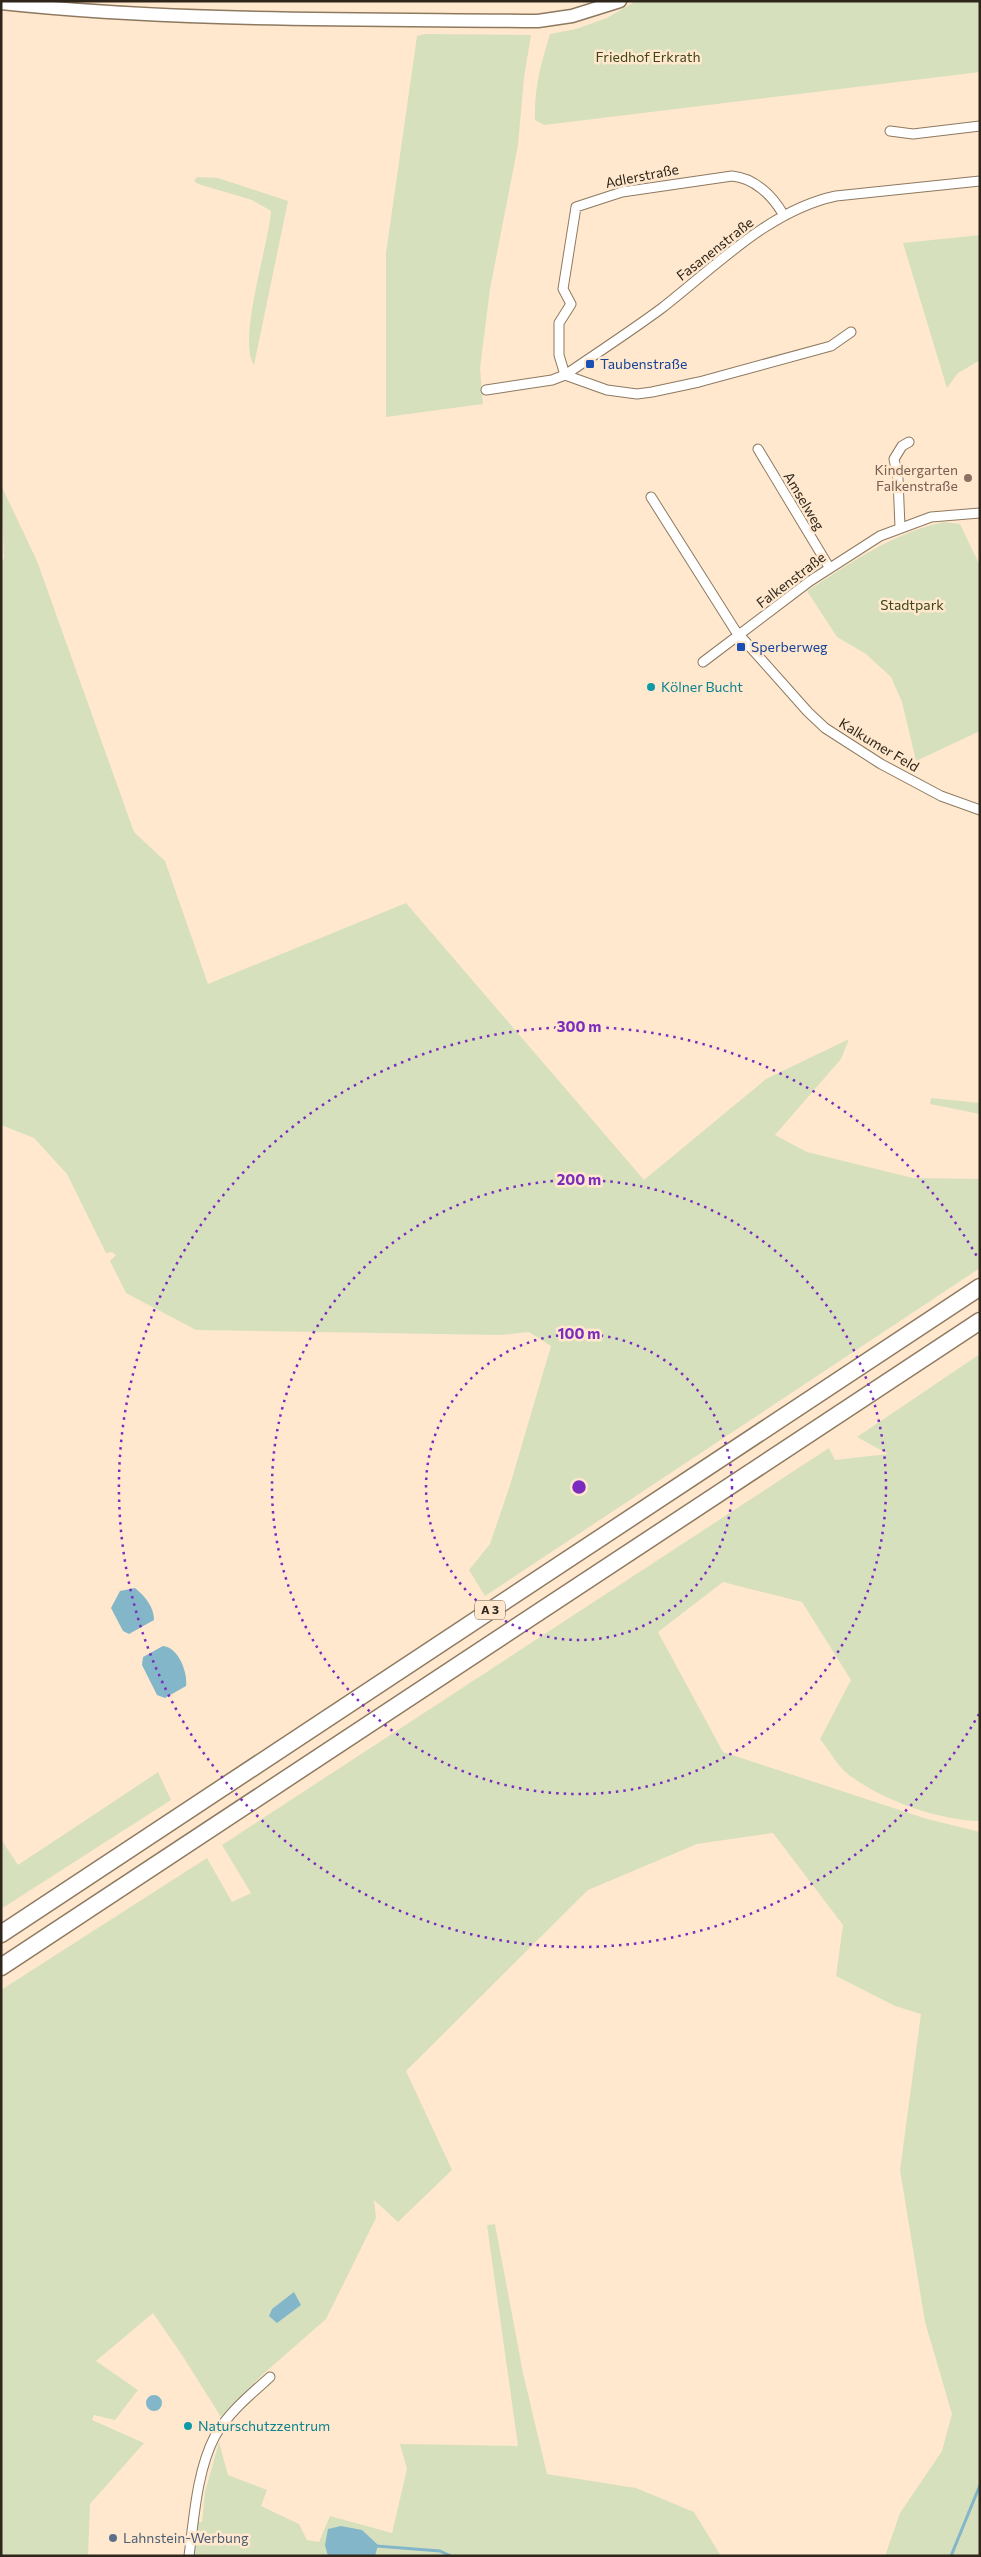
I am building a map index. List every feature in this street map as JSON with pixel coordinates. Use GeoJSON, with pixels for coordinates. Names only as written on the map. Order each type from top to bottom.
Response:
{"type":"FeatureCollection","features":[{"type":"Feature","properties":{"kind":"highway","name":"A 3"},"geometry":{"type":"LineString","coordinates":[[1,1934],[980,1287]]}},
{"type":"Feature","properties":{"kind":"highway","name":"A 3"},"geometry":{"type":"LineString","coordinates":[[1,1967],[980,1321]]}},
{"type":"Feature","properties":{"kind":"main road"},"geometry":{"type":"LineString","coordinates":[[1,3],[221,17],[538,21],[572,16],[620,1]]}},
{"type":"Feature","properties":{"kind":"street"},"geometry":{"type":"LineString","coordinates":[[890,131],[913,134],[980,126]]}},
{"type":"Feature","properties":{"kind":"street","name":"Adlerstraße"},"geometry":{"type":"LineString","coordinates":[[565,375],[559,355],[560,323],[570,304],[563,289],[576,207],[622,192],[732,176],[744,177],[754,182],[783,214]]}},
{"type":"Feature","properties":{"kind":"street","name":"Fasanenstraße"},"geometry":{"type":"LineString","coordinates":[[486,390],[552,380],[565,375],[660,309],[783,214],[820,199],[836,196],[980,181]]}},
{"type":"Feature","properties":{"kind":"street"},"geometry":{"type":"LineString","coordinates":[[565,375],[607,390],[637,394],[652,392],[699,382],[831,346],[851,332]]}},
{"type":"Feature","properties":{"kind":"street"},"geometry":{"type":"LineString","coordinates":[[900,527],[898,479],[894,459],[902,446],[909,442]]}},
{"type":"Feature","properties":{"kind":"street","name":"Amselweg"},"geometry":{"type":"LineString","coordinates":[[758,449],[829,567]]}},
{"type":"Feature","properties":{"kind":"street"},"geometry":{"type":"LineString","coordinates":[[651,498],[735,630],[741,635]]}},
{"type":"Feature","properties":{"kind":"street","name":"Falkenstraße"},"geometry":{"type":"LineString","coordinates":[[703,662],[829,567],[880,536],[930,517],[980,513]]}},
{"type":"Feature","properties":{"kind":"street","name":"Kalkumer Feld"},"geometry":{"type":"LineString","coordinates":[[741,635],[779,682],[825,728],[889,768],[941,796],[980,810]]}},
{"type":"Feature","properties":{"kind":"street"},"geometry":{"type":"LineString","coordinates":[[189,2556],[197,2488],[216,2436],[247,2397],[270,2378]]}},
{"type":"Feature","properties":{"kind":"green space","name":"Friedhof Erkrath"},"geometry":{"type":"Polygon","coordinates":[[[636,1],[980,1],[980,72],[544,125],[535,120],[539,76],[550,34],[576,29],[607,18],[636,1]]]}},
{"type":"Feature","properties":{"kind":"green space"},"geometry":{"type":"Polygon","coordinates":[[[425,34],[531,35],[524,78],[518,145],[490,289],[480,368],[483,404],[386,417],[386,253],[417,36],[425,34]]]}},
{"type":"Feature","properties":{"kind":"green space"},"geometry":{"type":"Polygon","coordinates":[[[197,177],[218,178],[288,201],[254,365],[250,353],[251,314],[271,211],[252,200],[198,184],[194,181],[197,177]]]}},
{"type":"Feature","properties":{"kind":"green space"},"geometry":{"type":"Polygon","coordinates":[[[980,235],[980,360],[958,373],[947,388],[903,243],[980,235]]]}},
{"type":"Feature","properties":{"kind":"green space"},"geometry":{"type":"Polygon","coordinates":[[[1,485],[37,561],[134,832],[165,861],[208,984],[406,903],[644,1180],[766,1079],[849,1039],[841,1059],[775,1135],[807,1152],[913,1178],[980,1179],[980,1268],[485,1596],[469,1570],[490,1544],[510,1485],[551,1346],[529,1332],[500,1335],[196,1330],[126,1293],[110,1261],[116,1255],[112,1252],[106,1253],[67,1174],[34,1138],[1,1125],[1,560],[4,559],[1,485]]]}},
{"type":"Feature","properties":{"kind":"green space","name":"Stadtpark"},"geometry":{"type":"Polygon","coordinates":[[[944,522],[960,524],[980,566],[980,731],[916,761],[902,702],[891,677],[866,654],[837,637],[807,591],[889,541],[907,533],[944,522]]]}},
{"type":"Feature","properties":{"kind":"green space"},"geometry":{"type":"Polygon","coordinates":[[[931,1098],[980,1103],[980,1114],[930,1104],[931,1098]]]}},
{"type":"Feature","properties":{"kind":"green space"},"geometry":{"type":"Polygon","coordinates":[[[980,1354],[980,1821],[946,1817],[894,1801],[849,1775],[837,1763],[820,1739],[851,1680],[802,1602],[723,1582],[658,1632],[723,1752],[927,1819],[980,1832],[980,2556],[885,2556],[900,2513],[942,2451],[952,2414],[925,2322],[900,2170],[921,2014],[895,2006],[836,1976],[843,1925],[773,1833],[697,1844],[588,1890],[406,2071],[452,2170],[398,2222],[374,2200],[376,2218],[326,2319],[261,2376],[221,2417],[153,2313],[96,2361],[138,2390],[115,2420],[94,2415],[92,2420],[144,2443],[90,2504],[88,2556],[1,2556],[1,1990],[207,1858],[232,1902],[251,1893],[222,1845],[829,1448],[835,1460],[888,1454],[857,1437],[980,1354]]]}},
{"type":"Feature","properties":{"kind":"green space"},"geometry":{"type":"Polygon","coordinates":[[[158,1772],[171,1800],[1,1909],[1,1839],[18,1865],[158,1772]]]}},
{"type":"Feature","properties":{"kind":"green space"},"geometry":{"type":"Polygon","coordinates":[[[495,2224],[523,2373],[547,2474],[636,2488],[694,2512],[721,2556],[192,2556],[197,2522],[202,2522],[205,2492],[219,2442],[228,2475],[267,2490],[261,2506],[299,2524],[307,2540],[319,2542],[330,2516],[392,2533],[407,2469],[400,2444],[518,2446],[487,2225],[495,2224]]]}},
{"type":"Feature","properties":{"kind":"water"},"geometry":{"type":"Polygon","coordinates":[[[135,1588],[148,1602],[154,1615],[154,1620],[129,1634],[123,1631],[111,1608],[120,1591],[135,1588]]]}},
{"type":"Feature","properties":{"kind":"water"},"geometry":{"type":"Polygon","coordinates":[[[163,1646],[168,1647],[177,1655],[184,1667],[186,1680],[186,1686],[165,1698],[157,1695],[142,1665],[143,1657],[163,1646]]]}},
{"type":"Feature","properties":{"kind":"water"},"geometry":{"type":"Polygon","coordinates":[[[294,2292],[301,2305],[277,2323],[269,2316],[272,2309],[294,2292]]]}},
{"type":"Feature","properties":{"kind":"water"},"geometry":{"type":"Polygon","coordinates":[[[154,2395],[160,2397],[162,2403],[160,2409],[154,2411],[148,2409],[146,2403],[148,2397],[154,2395]]]}},
{"type":"Feature","properties":{"kind":"water"},"geometry":{"type":"Polygon","coordinates":[[[341,2526],[362,2530],[378,2545],[375,2556],[328,2556],[325,2545],[328,2529],[341,2526]]]}},
{"type":"Feature","properties":{"kind":"waterway"},"geometry":{"type":"LineString","coordinates":[[951,2556],[980,2485]]}},
{"type":"Feature","properties":{"kind":"waterway"},"geometry":{"type":"LineString","coordinates":[[376,2546],[440,2551],[451,2556]]}},
{"type":"Feature","properties":{"kind":"place","name":"Taubenstraße"},"geometry":{"type":"Point","coordinates":[590,364]}},
{"type":"Feature","properties":{"kind":"place","name":"Kindergarten Falkenstraße"},"geometry":{"type":"Point","coordinates":[968,478]}},
{"type":"Feature","properties":{"kind":"place","name":"Sperberweg"},"geometry":{"type":"Point","coordinates":[741,647]}},
{"type":"Feature","properties":{"kind":"place","name":"Kölner Bucht"},"geometry":{"type":"Point","coordinates":[651,687]}},
{"type":"Feature","properties":{"kind":"place","name":"Naturschutzzentrum"},"geometry":{"type":"Point","coordinates":[188,2426]}},
{"type":"Feature","properties":{"kind":"place","name":"Lahnstein-Werbung"},"geometry":{"type":"Point","coordinates":[113,2538]}}]}
